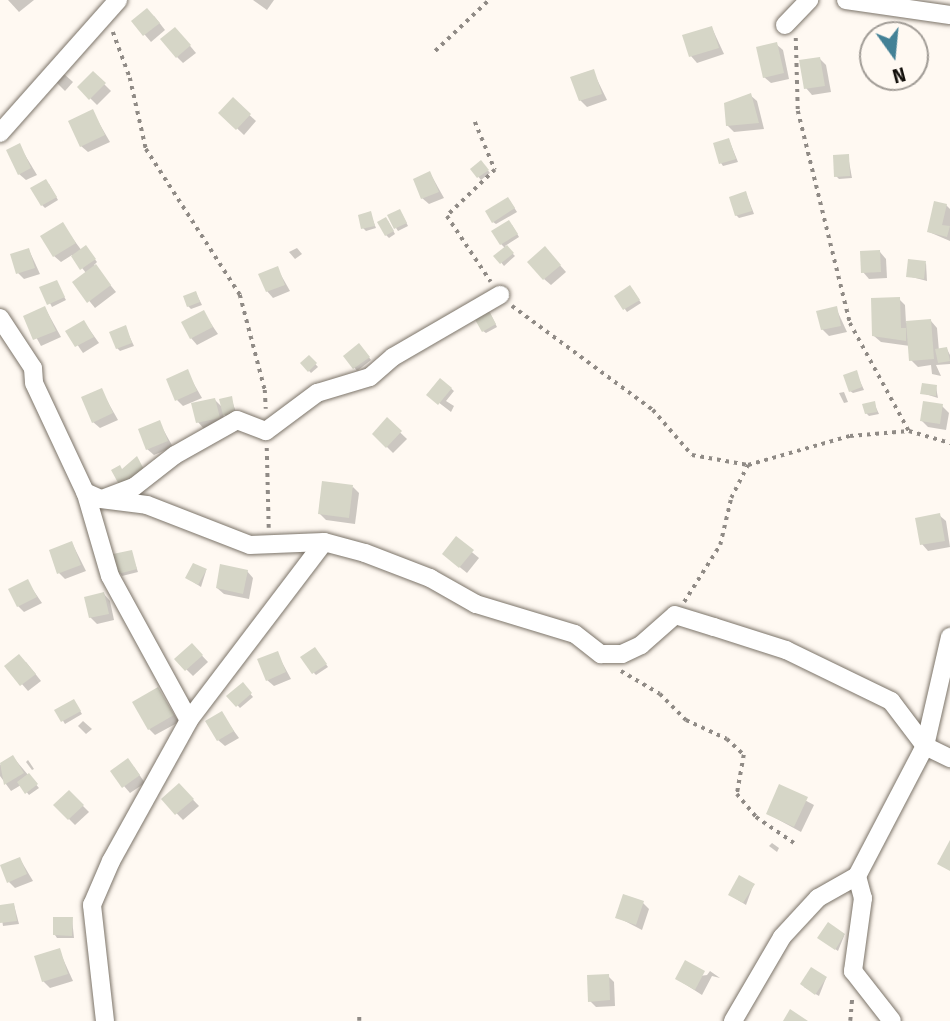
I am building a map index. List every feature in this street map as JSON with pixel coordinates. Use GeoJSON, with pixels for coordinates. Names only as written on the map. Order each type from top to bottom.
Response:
{"type":"FeatureCollection","features":[{"type":"Feature","properties":{"kind":"street"},"geometry":{"type":"LineString","coordinates":[[792,27],[808,0]]}},
{"type":"Feature","properties":{"kind":"street"},"geometry":{"type":"LineString","coordinates":[[846,0],[950,15]]}},
{"type":"Feature","properties":{"kind":"street"},"geometry":{"type":"LineString","coordinates":[[0,133],[112,7]]}},
{"type":"Feature","properties":{"kind":"street"},"geometry":{"type":"LineString","coordinates":[[93,495],[134,487],[175,455],[237,420],[266,431],[317,393],[370,377],[393,357],[500,295]]}},
{"type":"Feature","properties":{"kind":"street"},"geometry":{"type":"LineString","coordinates":[[0,318],[33,368],[34,383],[93,495],[110,576],[189,720]]}},
{"type":"Feature","properties":{"kind":"street"},"geometry":{"type":"LineString","coordinates":[[93,495],[147,505],[250,545],[324,542],[430,578],[476,604],[575,634],[601,654],[622,654],[641,645],[675,615],[786,650],[891,701],[925,746],[950,758]]}},
{"type":"Feature","properties":{"kind":"street"},"geometry":{"type":"LineString","coordinates":[[105,1021],[92,905],[151,783],[189,720],[324,542]]}},
{"type":"Feature","properties":{"kind":"street"},"geometry":{"type":"LineString","coordinates":[[733,1021],[782,937],[818,898],[857,876],[925,746],[950,637]]}},
{"type":"Feature","properties":{"kind":"street"},"geometry":{"type":"LineString","coordinates":[[857,876],[863,898],[853,971],[892,1021]]}},
{"type":"Feature","properties":{"kind":"path"},"geometry":{"type":"LineString","coordinates":[[435,51],[489,0]]}},
{"type":"Feature","properties":{"kind":"path"},"geometry":{"type":"LineString","coordinates":[[112,7],[146,149],[240,295],[265,390],[269,544]]}},
{"type":"Feature","properties":{"kind":"path"},"geometry":{"type":"LineString","coordinates":[[792,27],[798,111],[850,323],[909,431]]}},
{"type":"Feature","properties":{"kind":"path"},"geometry":{"type":"LineString","coordinates":[[475,122],[495,170],[447,216],[500,295],[653,410],[692,455],[748,466],[850,436],[909,431],[950,443]]}},
{"type":"Feature","properties":{"kind":"path"},"geometry":{"type":"LineString","coordinates":[[675,615],[720,545],[732,498],[748,466]]}},
{"type":"Feature","properties":{"kind":"path"},"geometry":{"type":"LineString","coordinates":[[601,654],[660,694],[686,720],[727,739],[744,755],[737,794],[756,817],[794,843]]}},
{"type":"Feature","properties":{"kind":"building"},"geometry":{"type":"Polygon","coordinates":[[[147,8],[160,23],[143,36],[131,21],[147,8]]]}},
{"type":"Feature","properties":{"kind":"building"},"geometry":{"type":"Polygon","coordinates":[[[712,26],[719,48],[689,57],[682,35],[712,26]]]}},
{"type":"Feature","properties":{"kind":"building"},"geometry":{"type":"Polygon","coordinates":[[[175,27],[191,45],[176,58],[160,39],[175,27]]]}},
{"type":"Feature","properties":{"kind":"building"},"geometry":{"type":"Polygon","coordinates":[[[777,42],[784,73],[763,78],[756,47],[777,42]]]}},
{"type":"Feature","properties":{"kind":"building"},"geometry":{"type":"Polygon","coordinates":[[[820,57],[825,86],[804,89],[799,60],[820,57]]]}},
{"type":"Feature","properties":{"kind":"building"},"geometry":{"type":"Polygon","coordinates":[[[594,69],[602,94],[579,101],[570,77],[594,69]]]}},
{"type":"Feature","properties":{"kind":"building"},"geometry":{"type":"Polygon","coordinates":[[[93,71],[106,83],[89,100],[77,87],[93,71]]]}},
{"type":"Feature","properties":{"kind":"building"},"geometry":{"type":"Polygon","coordinates":[[[751,93],[759,123],[726,126],[724,103],[751,93]]]}},
{"type":"Feature","properties":{"kind":"building"},"geometry":{"type":"Polygon","coordinates":[[[233,97],[251,114],[236,130],[218,113],[233,97]]]}},
{"type":"Feature","properties":{"kind":"building"},"geometry":{"type":"Polygon","coordinates":[[[93,109],[105,135],[80,147],[68,121],[93,109]]]}},
{"type":"Feature","properties":{"kind":"building"},"geometry":{"type":"Polygon","coordinates":[[[729,138],[736,159],[719,164],[713,143],[729,138]]]}},
{"type":"Feature","properties":{"kind":"building"},"geometry":{"type":"Polygon","coordinates":[[[20,143],[31,168],[18,175],[6,150],[20,143]]]}},
{"type":"Feature","properties":{"kind":"building"},"geometry":{"type":"Polygon","coordinates":[[[849,154],[850,176],[834,177],[833,155],[849,154]]]}},
{"type":"Feature","properties":{"kind":"building"},"geometry":{"type":"Polygon","coordinates":[[[481,160],[489,170],[477,178],[470,169],[481,160]]]}},
{"type":"Feature","properties":{"kind":"building"},"geometry":{"type":"Polygon","coordinates":[[[430,171],[439,192],[421,199],[413,179],[430,171]]]}},
{"type":"Feature","properties":{"kind":"building"},"geometry":{"type":"Polygon","coordinates":[[[46,179],[57,197],[41,206],[30,188],[46,179]]]}},
{"type":"Feature","properties":{"kind":"building"},"geometry":{"type":"Polygon","coordinates":[[[746,191],[752,211],[735,216],[729,197],[746,191]]]}},
{"type":"Feature","properties":{"kind":"building"},"geometry":{"type":"Polygon","coordinates":[[[508,197],[515,208],[492,223],[485,211],[508,197]]]}},
{"type":"Feature","properties":{"kind":"building"},"geometry":{"type":"Polygon","coordinates":[[[934,201],[947,204],[942,225],[950,226],[947,237],[927,232],[934,201]]]}},
{"type":"Feature","properties":{"kind":"building"},"geometry":{"type":"Polygon","coordinates":[[[400,209],[407,223],[394,229],[387,215],[400,209]]]}},
{"type":"Feature","properties":{"kind":"building"},"geometry":{"type":"Polygon","coordinates":[[[371,211],[375,226],[361,229],[358,215],[371,211]]]}},
{"type":"Feature","properties":{"kind":"building"},"geometry":{"type":"Polygon","coordinates":[[[386,217],[394,231],[385,236],[377,222],[386,217]]]}},
{"type":"Feature","properties":{"kind":"building"},"geometry":{"type":"Polygon","coordinates":[[[509,220],[518,234],[500,245],[491,231],[509,220]]]}},
{"type":"Feature","properties":{"kind":"building"},"geometry":{"type":"Polygon","coordinates":[[[63,222],[76,243],[53,257],[40,236],[63,222]]]}},
{"type":"Feature","properties":{"kind":"building"},"geometry":{"type":"Polygon","coordinates":[[[86,245],[96,259],[80,270],[71,256],[86,245]]]}},
{"type":"Feature","properties":{"kind":"building"},"geometry":{"type":"Polygon","coordinates":[[[507,245],[514,253],[500,264],[493,256],[507,245]]]}},
{"type":"Feature","properties":{"kind":"building"},"geometry":{"type":"Polygon","coordinates":[[[545,246],[561,265],[543,280],[527,262],[545,246]]]}},
{"type":"Feature","properties":{"kind":"building"},"geometry":{"type":"Polygon","coordinates":[[[29,248],[35,268],[16,274],[10,254],[29,248]]]}},
{"type":"Feature","properties":{"kind":"building"},"geometry":{"type":"Polygon","coordinates":[[[880,250],[881,272],[861,273],[860,251],[880,250]]]}},
{"type":"Feature","properties":{"kind":"building"},"geometry":{"type":"Polygon","coordinates":[[[908,259],[926,261],[924,279],[906,277],[908,259]]]}},
{"type":"Feature","properties":{"kind":"building"},"geometry":{"type":"Polygon","coordinates":[[[96,264],[111,285],[87,303],[72,282],[96,264]]]}},
{"type":"Feature","properties":{"kind":"building"},"geometry":{"type":"Polygon","coordinates":[[[278,266],[285,285],[266,292],[258,274],[278,266]]]}},
{"type":"Feature","properties":{"kind":"building"},"geometry":{"type":"Polygon","coordinates":[[[57,280],[65,297],[47,305],[39,287],[57,280]]]}},
{"type":"Feature","properties":{"kind":"building"},"geometry":{"type":"Polygon","coordinates":[[[630,285],[640,300],[623,310],[614,296],[630,285]]]}},
{"type":"Feature","properties":{"kind":"building"},"geometry":{"type":"Polygon","coordinates":[[[196,291],[200,302],[187,307],[183,296],[196,291]]]}},
{"type":"Feature","properties":{"kind":"building"},"geometry":{"type":"Polygon","coordinates":[[[900,297],[901,328],[906,328],[906,341],[872,336],[871,298],[900,297]]]}},
{"type":"Feature","properties":{"kind":"building"},"geometry":{"type":"Polygon","coordinates":[[[45,306],[56,331],[33,340],[23,316],[45,306]]]}},
{"type":"Feature","properties":{"kind":"building"},"geometry":{"type":"Polygon","coordinates":[[[837,306],[841,326],[821,330],[816,311],[837,306]]]}},
{"type":"Feature","properties":{"kind":"building"},"geometry":{"type":"Polygon","coordinates":[[[488,309],[496,324],[482,332],[473,316],[488,309]]]}},
{"type":"Feature","properties":{"kind":"building"},"geometry":{"type":"Polygon","coordinates":[[[204,310],[213,327],[190,339],[181,322],[204,310]]]}},
{"type":"Feature","properties":{"kind":"building"},"geometry":{"type":"Polygon","coordinates":[[[931,319],[934,359],[909,361],[906,321],[931,319]]]}},
{"type":"Feature","properties":{"kind":"building"},"geometry":{"type":"Polygon","coordinates":[[[84,320],[94,337],[75,347],[65,331],[84,320]]]}},
{"type":"Feature","properties":{"kind":"building"},"geometry":{"type":"Polygon","coordinates":[[[126,325],[132,343],[116,349],[109,332],[126,325]]]}},
{"type":"Feature","properties":{"kind":"building"},"geometry":{"type":"Polygon","coordinates":[[[359,343],[370,357],[353,369],[343,356],[359,343]]]}},
{"type":"Feature","properties":{"kind":"building"},"geometry":{"type":"Polygon","coordinates":[[[947,347],[950,361],[938,363],[935,349],[947,347]]]}},
{"type":"Feature","properties":{"kind":"building"},"geometry":{"type":"Polygon","coordinates":[[[309,355],[317,363],[308,372],[300,363],[309,355]]]}},
{"type":"Feature","properties":{"kind":"building"},"geometry":{"type":"Polygon","coordinates":[[[188,369],[197,391],[175,401],[166,379],[188,369]]]}},
{"type":"Feature","properties":{"kind":"building"},"geometry":{"type":"Polygon","coordinates":[[[857,370],[862,387],[849,392],[843,375],[857,370]]]}},
{"type":"Feature","properties":{"kind":"building"},"geometry":{"type":"Polygon","coordinates":[[[440,378],[452,388],[438,405],[426,395],[440,378]]]}},
{"type":"Feature","properties":{"kind":"building"},"geometry":{"type":"Polygon","coordinates":[[[922,383],[937,385],[936,396],[920,394],[922,383]]]}},
{"type":"Feature","properties":{"kind":"building"},"geometry":{"type":"Polygon","coordinates":[[[102,388],[113,413],[92,423],[81,397],[102,388]]]}},
{"type":"Feature","properties":{"kind":"building"},"geometry":{"type":"Polygon","coordinates":[[[232,396],[235,413],[223,415],[219,399],[232,396]]]}},
{"type":"Feature","properties":{"kind":"building"},"geometry":{"type":"Polygon","coordinates":[[[215,398],[220,418],[196,423],[191,403],[215,398]]]}},
{"type":"Feature","properties":{"kind":"building"},"geometry":{"type":"Polygon","coordinates":[[[875,401],[877,412],[865,414],[862,404],[875,401]]]}},
{"type":"Feature","properties":{"kind":"building"},"geometry":{"type":"Polygon","coordinates":[[[923,401],[943,404],[940,424],[920,421],[923,401]]]}},
{"type":"Feature","properties":{"kind":"building"},"geometry":{"type":"Polygon","coordinates":[[[387,417],[402,431],[386,448],[372,434],[387,417]]]}},
{"type":"Feature","properties":{"kind":"building"},"geometry":{"type":"Polygon","coordinates":[[[160,420],[168,441],[146,450],[138,429],[160,420]]]}},
{"type":"Feature","properties":{"kind":"building"},"geometry":{"type":"Polygon","coordinates":[[[137,456],[148,477],[122,490],[111,470],[120,465],[122,469],[137,456]]]}},
{"type":"Feature","properties":{"kind":"building"},"geometry":{"type":"Polygon","coordinates":[[[322,481],[353,485],[349,518],[318,514],[322,481]]]}},
{"type":"Feature","properties":{"kind":"building"},"geometry":{"type":"Polygon","coordinates":[[[940,513],[945,541],[920,545],[915,518],[940,513]]]}},
{"type":"Feature","properties":{"kind":"building"},"geometry":{"type":"Polygon","coordinates":[[[456,536],[474,550],[459,568],[442,554],[456,536]]]}},
{"type":"Feature","properties":{"kind":"building"},"geometry":{"type":"Polygon","coordinates":[[[72,541],[81,565],[57,574],[49,550],[72,541]]]}},
{"type":"Feature","properties":{"kind":"building"},"geometry":{"type":"Polygon","coordinates":[[[132,550],[137,569],[118,574],[113,554],[132,550]]]}},
{"type":"Feature","properties":{"kind":"building"},"geometry":{"type":"Polygon","coordinates":[[[193,563],[207,569],[198,585],[185,578],[193,563]]]}},
{"type":"Feature","properties":{"kind":"building"},"geometry":{"type":"Polygon","coordinates":[[[220,564],[248,570],[243,594],[216,588],[220,564]]]}},
{"type":"Feature","properties":{"kind":"building"},"geometry":{"type":"Polygon","coordinates":[[[28,579],[37,597],[17,607],[8,589],[28,579]]]}},
{"type":"Feature","properties":{"kind":"building"},"geometry":{"type":"Polygon","coordinates":[[[104,592],[109,614],[89,618],[84,597],[104,592]]]}},
{"type":"Feature","properties":{"kind":"building"},"geometry":{"type":"Polygon","coordinates":[[[192,643],[203,655],[185,671],[174,659],[192,643]]]}},
{"type":"Feature","properties":{"kind":"building"},"geometry":{"type":"Polygon","coordinates":[[[315,647],[327,664],[312,674],[300,657],[315,647]]]}},
{"type":"Feature","properties":{"kind":"building"},"geometry":{"type":"Polygon","coordinates":[[[278,651],[286,672],[266,681],[257,659],[278,651]]]}},
{"type":"Feature","properties":{"kind":"building"},"geometry":{"type":"Polygon","coordinates":[[[19,654],[36,674],[20,686],[4,666],[19,654]]]}},
{"type":"Feature","properties":{"kind":"building"},"geometry":{"type":"Polygon","coordinates":[[[243,682],[252,693],[236,707],[226,696],[243,682]]]}},
{"type":"Feature","properties":{"kind":"building"},"geometry":{"type":"Polygon","coordinates":[[[158,687],[174,715],[148,730],[132,702],[158,687]]]}},
{"type":"Feature","properties":{"kind":"building"},"geometry":{"type":"Polygon","coordinates":[[[74,699],[81,711],[61,722],[54,710],[74,699]]]}},
{"type":"Feature","properties":{"kind":"building"},"geometry":{"type":"Polygon","coordinates":[[[222,711],[234,731],[217,741],[205,721],[222,711]]]}},
{"type":"Feature","properties":{"kind":"building"},"geometry":{"type":"Polygon","coordinates":[[[13,755],[24,773],[4,785],[0,763],[13,755]]]}},
{"type":"Feature","properties":{"kind":"building"},"geometry":{"type":"Polygon","coordinates":[[[128,758],[140,775],[122,788],[110,771],[128,758]]]}},
{"type":"Feature","properties":{"kind":"building"},"geometry":{"type":"Polygon","coordinates":[[[29,773],[38,784],[25,794],[17,782],[29,773]]]}},
{"type":"Feature","properties":{"kind":"building"},"geometry":{"type":"Polygon","coordinates":[[[179,783],[194,799],[175,815],[161,799],[179,783]]]}},
{"type":"Feature","properties":{"kind":"building"},"geometry":{"type":"Polygon","coordinates":[[[779,784],[808,797],[794,827],[766,814],[779,784]]]}},
{"type":"Feature","properties":{"kind":"building"},"geometry":{"type":"Polygon","coordinates":[[[69,790],[84,805],[68,820],[53,805],[69,790]]]}},
{"type":"Feature","properties":{"kind":"building"},"geometry":{"type":"Polygon","coordinates":[[[950,840],[950,871],[937,864],[950,840]]]}},
{"type":"Feature","properties":{"kind":"building"},"geometry":{"type":"Polygon","coordinates":[[[20,857],[27,874],[7,883],[0,865],[20,857]]]}},
{"type":"Feature","properties":{"kind":"building"},"geometry":{"type":"Polygon","coordinates":[[[739,875],[755,884],[743,903],[728,895],[739,875]]]}},
{"type":"Feature","properties":{"kind":"building"},"geometry":{"type":"Polygon","coordinates":[[[623,894],[644,901],[636,925],[615,918],[623,894]]]}},
{"type":"Feature","properties":{"kind":"building"},"geometry":{"type":"Polygon","coordinates":[[[14,903],[17,921],[0,923],[0,905],[14,903]]]}},
{"type":"Feature","properties":{"kind":"building"},"geometry":{"type":"Polygon","coordinates":[[[53,917],[73,917],[72,936],[53,935],[53,917]]]}},
{"type":"Feature","properties":{"kind":"building"},"geometry":{"type":"Polygon","coordinates":[[[828,922],[845,934],[835,950],[817,938],[828,922]]]}},
{"type":"Feature","properties":{"kind":"building"},"geometry":{"type":"Polygon","coordinates":[[[60,948],[68,974],[42,982],[34,956],[60,948]]]}},
{"type":"Feature","properties":{"kind":"building"},"geometry":{"type":"Polygon","coordinates":[[[685,960],[705,971],[695,990],[675,979],[685,960]]]}},
{"type":"Feature","properties":{"kind":"building"},"geometry":{"type":"Polygon","coordinates":[[[811,967],[827,977],[815,995],[800,984],[811,967]]]}},
{"type":"Feature","properties":{"kind":"building"},"geometry":{"type":"Polygon","coordinates":[[[609,974],[610,1000],[588,1002],[587,975],[609,974]]]}},
{"type":"Feature","properties":{"kind":"building"},"geometry":{"type":"Polygon","coordinates":[[[790,1009],[808,1021],[783,1021],[790,1009]]]}}]}
